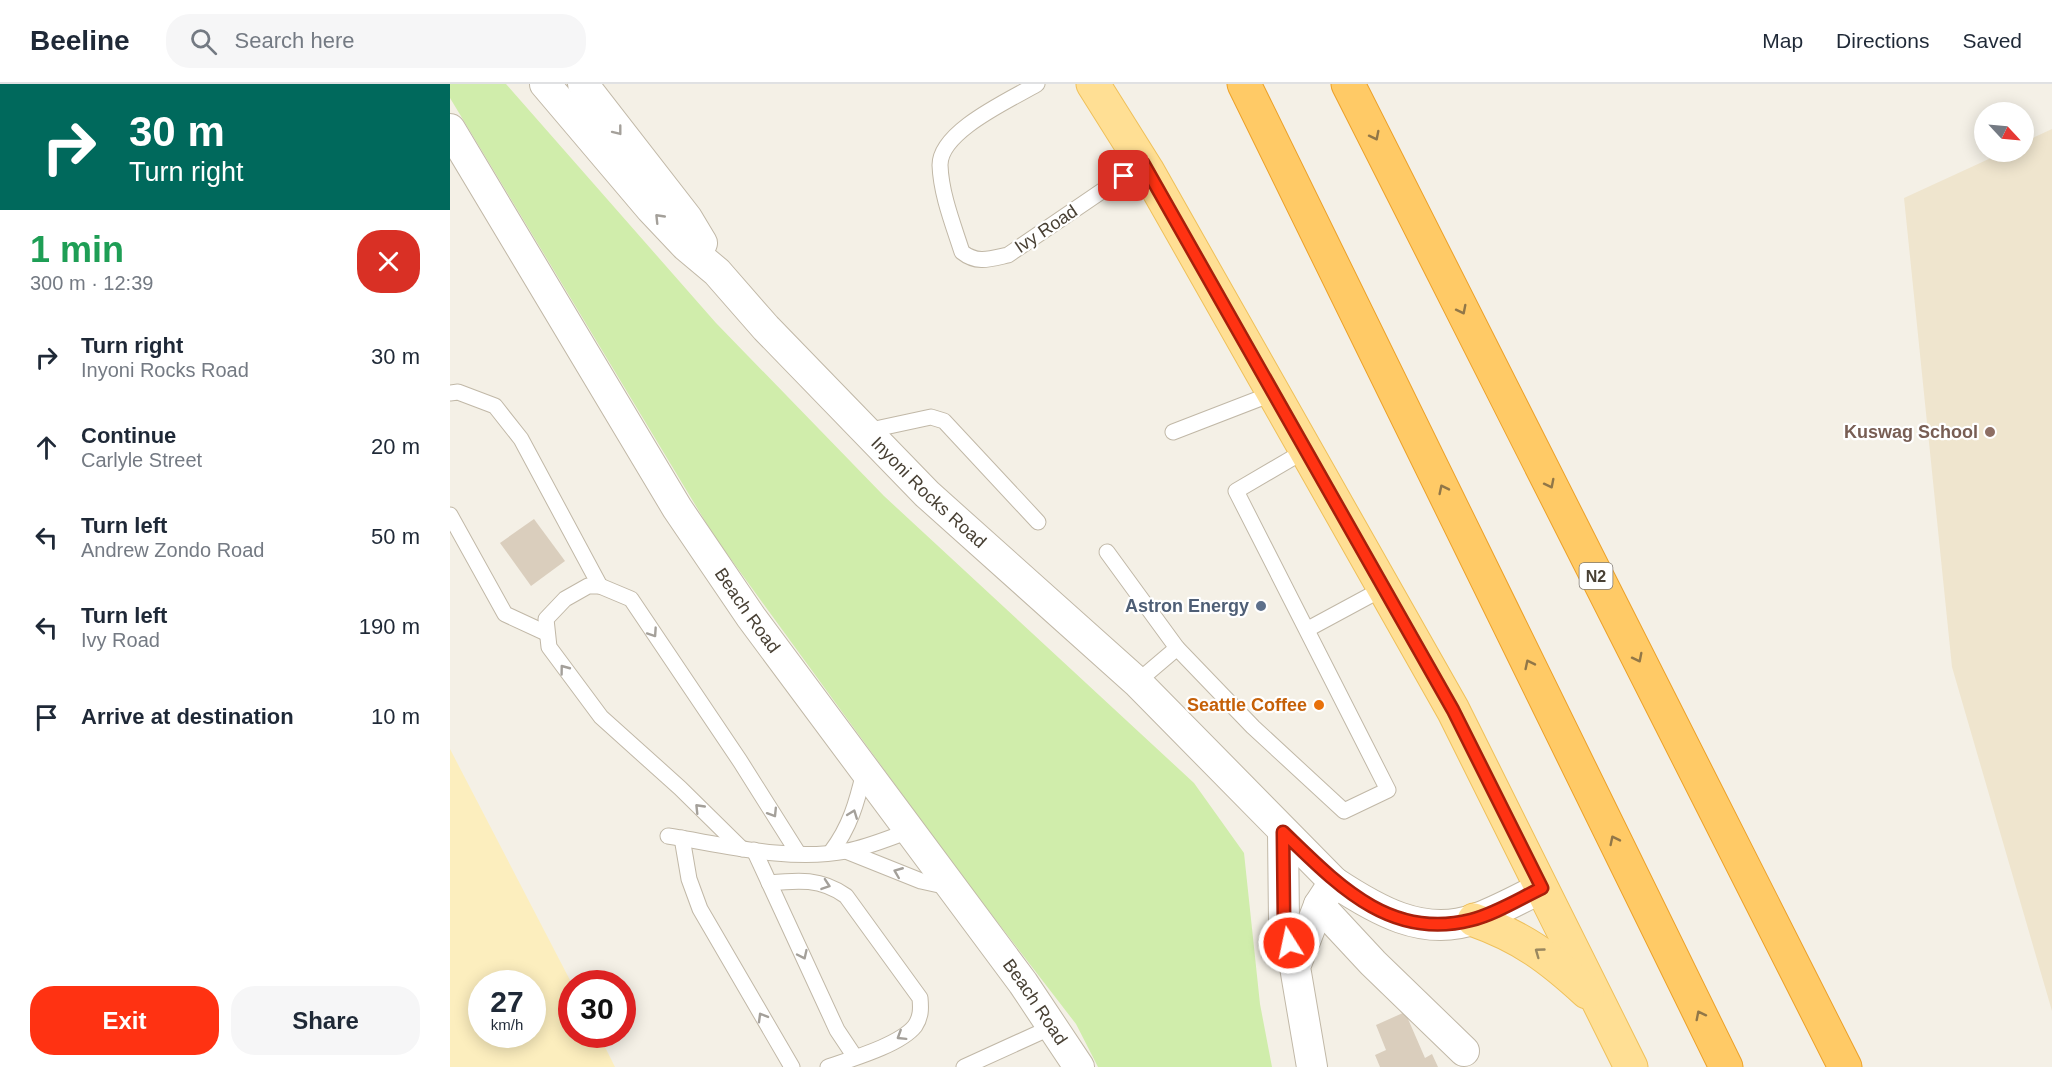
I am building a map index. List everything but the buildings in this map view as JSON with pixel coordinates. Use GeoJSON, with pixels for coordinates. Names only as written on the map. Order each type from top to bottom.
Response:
{"type":"FeatureCollection","features":[{"type":"Feature","properties":{"kind":"highway"},"geometry":{"type":"LineString","coordinates":[[1244,84],[1726,1067]]}},
{"type":"Feature","properties":{"kind":"highway","name":"N2"},"geometry":{"type":"LineString","coordinates":[[1348,84],[1845,1067]]}},
{"type":"Feature","properties":{"kind":"main road"},"geometry":{"type":"LineString","coordinates":[[1093,84],[1143,163],[1453,710],[1631,1067]]}},
{"type":"Feature","properties":{"kind":"main road"},"geometry":{"type":"LineString","coordinates":[[1473,920],[1508,932],[1525,942],[1600,1004]]}},
{"type":"Feature","properties":{"kind":"street","name":"Inyoni Rocks Road"},"geometry":{"type":"LineString","coordinates":[[545,84],[651,209],[686,246],[717,272],[766,328],[927,494],[1137,682],[1283,832],[1326,893]]}},
{"type":"Feature","properties":{"kind":"street"},"geometry":{"type":"LineString","coordinates":[[583,84],[687,218],[717,272]]}},
{"type":"Feature","properties":{"kind":"street","name":"Beach Road"},"geometry":{"type":"LineString","coordinates":[[450,129],[677,508],[751,617],[951,888],[1079,1067]]}},
{"type":"Feature","properties":{"kind":"street"},"geometry":{"type":"LineString","coordinates":[[1283,832],[1284,922],[1312,1067]]}},
{"type":"Feature","properties":{"kind":"street"},"geometry":{"type":"LineString","coordinates":[[1326,893],[1371,905],[1407,921],[1449,925],[1473,920],[1542,888]]}},
{"type":"Feature","properties":{"kind":"street"},"geometry":{"type":"LineString","coordinates":[[1294,967],[1326,893]]}},
{"type":"Feature","properties":{"kind":"street"},"geometry":{"type":"LineString","coordinates":[[1326,893],[1373,963],[1464,1051]]}},
{"type":"Feature","properties":{"kind":"lane","name":"Ivy Road"},"geometry":{"type":"LineString","coordinates":[[1037,84],[956,133],[944,148],[940,163],[946,196],[962,252],[978,261],[1008,255],[1143,163]]}},
{"type":"Feature","properties":{"kind":"lane"},"geometry":{"type":"LineString","coordinates":[[450,393],[458,392],[495,406],[521,439],[600,586]]}},
{"type":"Feature","properties":{"kind":"lane"},"geometry":{"type":"LineString","coordinates":[[1173,432],[1274,393]]}},
{"type":"Feature","properties":{"kind":"lane"},"geometry":{"type":"LineString","coordinates":[[866,431],[931,417],[944,421],[1038,522]]}},
{"type":"Feature","properties":{"kind":"lane"},"geometry":{"type":"LineString","coordinates":[[1107,552],[1177,648],[1253,727],[1344,811],[1388,790],[1236,491],[1306,450]]}},
{"type":"Feature","properties":{"kind":"lane"},"geometry":{"type":"LineString","coordinates":[[450,515],[505,614],[546,633]]}},
{"type":"Feature","properties":{"kind":"lane"},"geometry":{"type":"LineString","coordinates":[[798,853],[740,761],[631,599],[600,586],[588,586],[565,599],[546,619],[549,647],[601,717],[748,849],[769,883],[837,1030],[855,1058]]}},
{"type":"Feature","properties":{"kind":"lane"},"geometry":{"type":"LineString","coordinates":[[1308,629],[1384,588]]}},
{"type":"Feature","properties":{"kind":"lane"},"geometry":{"type":"LineString","coordinates":[[1137,682],[1177,648]]}},
{"type":"Feature","properties":{"kind":"lane"},"geometry":{"type":"LineString","coordinates":[[839,852],[843,836],[852,817],[864,772]]}},
{"type":"Feature","properties":{"kind":"lane"},"geometry":{"type":"LineString","coordinates":[[792,1067],[700,909],[675,837],[748,849],[798,853],[839,852],[909,831]]}},
{"type":"Feature","properties":{"kind":"lane"},"geometry":{"type":"LineString","coordinates":[[839,852],[921,881],[951,888]]}},
{"type":"Feature","properties":{"kind":"lane"},"geometry":{"type":"LineString","coordinates":[[769,883],[806,879],[836,888],[846,896],[920,999],[921,1013],[914,1027],[900,1038],[828,1067]]}},
{"type":"Feature","properties":{"kind":"lane"},"geometry":{"type":"LineString","coordinates":[[964,1067],[1052,1027]]}},
{"type":"Feature","properties":{"kind":"shaded area","name":"Kuswag School"},"geometry":{"type":"Polygon","coordinates":[[[2052,129],[2052,1011],[1952,667],[1904,198],[1982,162],[2034,162],[2034,137],[2052,129]]]}},
{"type":"Feature","properties":{"kind":"green space"},"geometry":{"type":"Polygon","coordinates":[[[450,84],[506,84],[716,323],[884,496],[1194,783],[1244,853],[1260,1004],[1272,1067],[1098,1067],[1076,1024],[958,871],[714,536],[450,98],[450,84]]]}},
{"type":"Feature","properties":{"kind":"sand"},"geometry":{"type":"Polygon","coordinates":[[[450,749],[565,970],[558,970],[558,1048],[606,1048],[615,1067],[450,1067],[450,749]]]}},
{"type":"Feature","properties":{"kind":"place","name":"Kuswag School"},"geometry":{"type":"Point","coordinates":[1990,432]}},
{"type":"Feature","properties":{"kind":"place","name":"Astron Energy"},"geometry":{"type":"Point","coordinates":[1261,606]}},
{"type":"Feature","properties":{"kind":"place","name":"Seattle Coffee"},"geometry":{"type":"Point","coordinates":[1319,705]}},
{"type":"Feature","properties":{"kind":"route"},"geometry":{"type":"LineString","coordinates":[[1124,176],[1143,163],[1453,710],[1542,888],[1473,920],[1449,925],[1407,921],[1388,914],[1334,882],[1283,832],[1284,922],[1289,943]]}}]}
